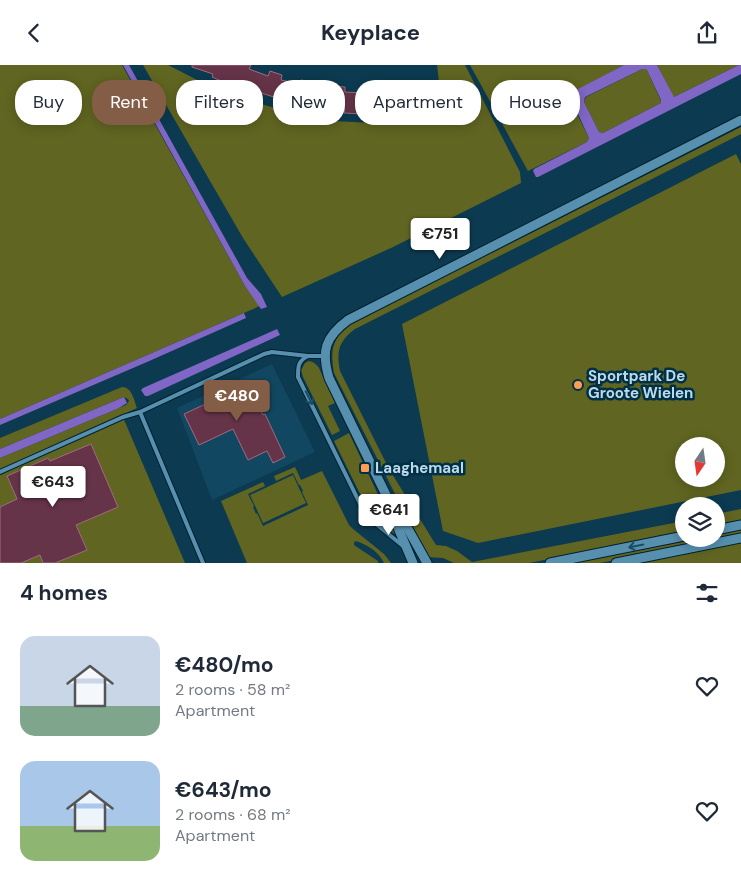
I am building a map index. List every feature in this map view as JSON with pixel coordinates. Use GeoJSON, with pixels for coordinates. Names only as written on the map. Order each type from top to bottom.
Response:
{"type":"FeatureCollection","features":[{"type":"Feature","properties":{"kind":"street"},"geometry":{"type":"LineString","coordinates":[[427,563],[390,501],[329,378],[325,356],[330,337],[337,328],[348,320],[741,120]]}},
{"type":"Feature","properties":{"kind":"street"},"geometry":{"type":"LineString","coordinates":[[390,501],[396,523],[413,563]]}},
{"type":"Feature","properties":{"kind":"street"},"geometry":{"type":"LineString","coordinates":[[725,528],[741,525]]}},
{"type":"Feature","properties":{"kind":"street"},"geometry":{"type":"LineString","coordinates":[[550,563],[675,538]]}},
{"type":"Feature","properties":{"kind":"street"},"geometry":{"type":"LineString","coordinates":[[616,563],[741,538]]}},
{"type":"Feature","properties":{"kind":"lane"},"geometry":{"type":"LineString","coordinates":[[0,472],[123,417],[140,412],[264,354],[272,352],[325,356]]}},
{"type":"Feature","properties":{"kind":"lane"},"geometry":{"type":"LineString","coordinates":[[308,356],[301,359],[298,377],[365,514],[407,548]]}},
{"type":"Feature","properties":{"kind":"lane"},"geometry":{"type":"LineString","coordinates":[[140,412],[204,563]]}},
{"type":"Feature","properties":{"kind":"shaded area"},"geometry":{"type":"Polygon","coordinates":[[[123,65],[129,65],[137,80],[131,80],[123,65]]]}},
{"type":"Feature","properties":{"kind":"shaded area"},"geometry":{"type":"Polygon","coordinates":[[[624,65],[657,65],[674,97],[741,65],[741,74],[536,177],[534,169],[587,142],[589,138],[580,118],[580,88],[624,65]],[[642,69],[585,97],[584,102],[599,132],[603,133],[661,103],[647,70],[642,69]]]}},
{"type":"Feature","properties":{"kind":"shaded area"},"geometry":{"type":"Polygon","coordinates":[[[156,125],[162,125],[247,278],[261,294],[267,307],[261,309],[245,286],[156,125]]]}},
{"type":"Feature","properties":{"kind":"shaded area"},"geometry":{"type":"Polygon","coordinates":[[[244,313],[246,318],[0,425],[0,419],[244,313]]]}},
{"type":"Feature","properties":{"kind":"shaded area"},"geometry":{"type":"Polygon","coordinates":[[[277,329],[280,335],[148,396],[145,396],[141,390],[143,388],[277,329]]]}},
{"type":"Feature","properties":{"kind":"shaded area"},"geometry":{"type":"Polygon","coordinates":[[[272,364],[315,452],[212,500],[177,408],[272,364]]]}},
{"type":"Feature","properties":{"kind":"shaded area"},"geometry":{"type":"Polygon","coordinates":[[[124,397],[127,403],[119,408],[0,458],[0,449],[124,397]]]}},
{"type":"Feature","properties":{"kind":"green space"},"geometry":{"type":"Polygon","coordinates":[[[0,65],[122,65],[130,80],[92,80],[92,125],[155,125],[245,286],[260,306],[0,419],[0,65]]]}},
{"type":"Feature","properties":{"kind":"green space"},"geometry":{"type":"Polygon","coordinates":[[[143,65],[168,65],[197,80],[176,80],[176,122],[166,105],[166,80],[152,80],[143,65]]]}},
{"type":"Feature","properties":{"kind":"green space"},"geometry":{"type":"Polygon","coordinates":[[[437,65],[465,65],[473,80],[439,80],[437,65]]]}},
{"type":"Feature","properties":{"kind":"green space"},"geometry":{"type":"Polygon","coordinates":[[[470,65],[624,65],[580,88],[580,80],[491,80],[491,103],[481,85],[481,80],[478,80],[470,65]]]}},
{"type":"Feature","properties":{"kind":"green space"},"geometry":{"type":"Polygon","coordinates":[[[657,65],[739,65],[674,97],[657,65]]]}},
{"type":"Feature","properties":{"kind":"green space"},"geometry":{"type":"Polygon","coordinates":[[[642,69],[647,70],[661,103],[603,133],[599,132],[584,102],[586,97],[642,69]]]}},
{"type":"Feature","properties":{"kind":"green space"},"geometry":{"type":"Polygon","coordinates":[[[481,96],[491,116],[491,125],[496,125],[520,172],[521,183],[391,248],[282,297],[243,238],[178,125],[263,125],[263,105],[273,107],[273,125],[345,125],[345,122],[355,122],[355,125],[481,125],[481,96]]]}},
{"type":"Feature","properties":{"kind":"green space"},"geometry":{"type":"Polygon","coordinates":[[[580,120],[589,138],[587,142],[528,171],[503,125],[580,125],[580,120]]]}},
{"type":"Feature","properties":{"kind":"green space"},"geometry":{"type":"Polygon","coordinates":[[[741,127],[741,134],[355,329],[342,342],[338,358],[340,371],[389,469],[436,545],[446,546],[457,551],[472,562],[675,523],[675,534],[529,563],[454,563],[443,558],[427,557],[334,373],[332,357],[334,345],[340,335],[351,324],[741,127]]]}},
{"type":"Feature","properties":{"kind":"green space","name":"Sportpark De Groote Wielen"},"geometry":{"type":"Polygon","coordinates":[[[736,154],[741,164],[741,490],[706,497],[675,497],[675,503],[478,543],[443,531],[402,324],[736,154]]]}},
{"type":"Feature","properties":{"kind":"green space"},"geometry":{"type":"Polygon","coordinates":[[[309,361],[315,363],[319,368],[335,403],[328,406],[340,431],[332,435],[303,377],[301,370],[305,363],[309,361]]]}},
{"type":"Feature","properties":{"kind":"green space"},"geometry":{"type":"Polygon","coordinates":[[[122,387],[128,389],[134,398],[137,408],[122,415],[185,563],[0,563],[0,458],[126,405],[129,401],[124,397],[0,449],[0,438],[122,387]]]}},
{"type":"Feature","properties":{"kind":"green space"},"geometry":{"type":"Polygon","coordinates":[[[349,433],[398,537],[370,514],[334,441],[349,433]]]}},
{"type":"Feature","properties":{"kind":"green space"},"geometry":{"type":"Polygon","coordinates":[[[295,467],[301,480],[322,471],[349,525],[384,554],[391,563],[384,563],[372,549],[355,541],[354,545],[378,561],[378,563],[247,563],[221,501],[263,482],[265,486],[248,494],[263,526],[308,505],[293,473],[276,481],[274,476],[295,467]]]}},
{"type":"Feature","properties":{"kind":"green space"},"geometry":{"type":"Polygon","coordinates":[[[293,475],[306,503],[263,523],[250,495],[293,475]]]}},
{"type":"Feature","properties":{"kind":"green space"},"geometry":{"type":"Polygon","coordinates":[[[741,509],[741,521],[725,524],[725,512],[741,509]]]}},
{"type":"Feature","properties":{"kind":"green space"},"geometry":{"type":"Polygon","coordinates":[[[741,530],[741,535],[725,538],[725,533],[741,530]]]}},
{"type":"Feature","properties":{"kind":"green space"},"geometry":{"type":"Polygon","coordinates":[[[741,542],[741,563],[634,563],[716,547],[725,547],[725,545],[741,542]]]}},
{"type":"Feature","properties":{"kind":"green space"},"geometry":{"type":"Polygon","coordinates":[[[675,543],[675,547],[681,547],[600,563],[574,563],[675,543]]]}},
{"type":"Feature","properties":{"kind":"building"},"geometry":{"type":"Polygon","coordinates":[[[192,65],[251,65],[249,69],[268,76],[270,71],[282,75],[281,80],[273,80],[273,97],[263,94],[263,80],[219,80],[212,77],[213,74],[192,67],[192,65]]]}},
{"type":"Feature","properties":{"kind":"building"},"geometry":{"type":"Polygon","coordinates":[[[345,92],[355,92],[355,114],[345,113],[345,92]]]}},
{"type":"Feature","properties":{"kind":"building"},"geometry":{"type":"Polygon","coordinates":[[[256,381],[262,393],[254,396],[263,415],[265,414],[285,457],[273,463],[267,451],[248,460],[233,429],[199,445],[184,414],[227,394],[225,390],[241,383],[243,387],[256,381]]]}},
{"type":"Feature","properties":{"kind":"building"},"geometry":{"type":"Polygon","coordinates":[[[91,444],[118,507],[76,525],[87,550],[55,563],[43,563],[40,555],[21,563],[0,563],[0,507],[17,499],[7,476],[48,458],[50,461],[91,444]]]}},
{"type":"Feature","properties":{"kind":"place","name":"Sportpark De Groote Wielen"},"geometry":{"type":"Point","coordinates":[578,385]}},
{"type":"Feature","properties":{"kind":"place","name":"Laaghemaal"},"geometry":{"type":"Point","coordinates":[365,468]}}]}
